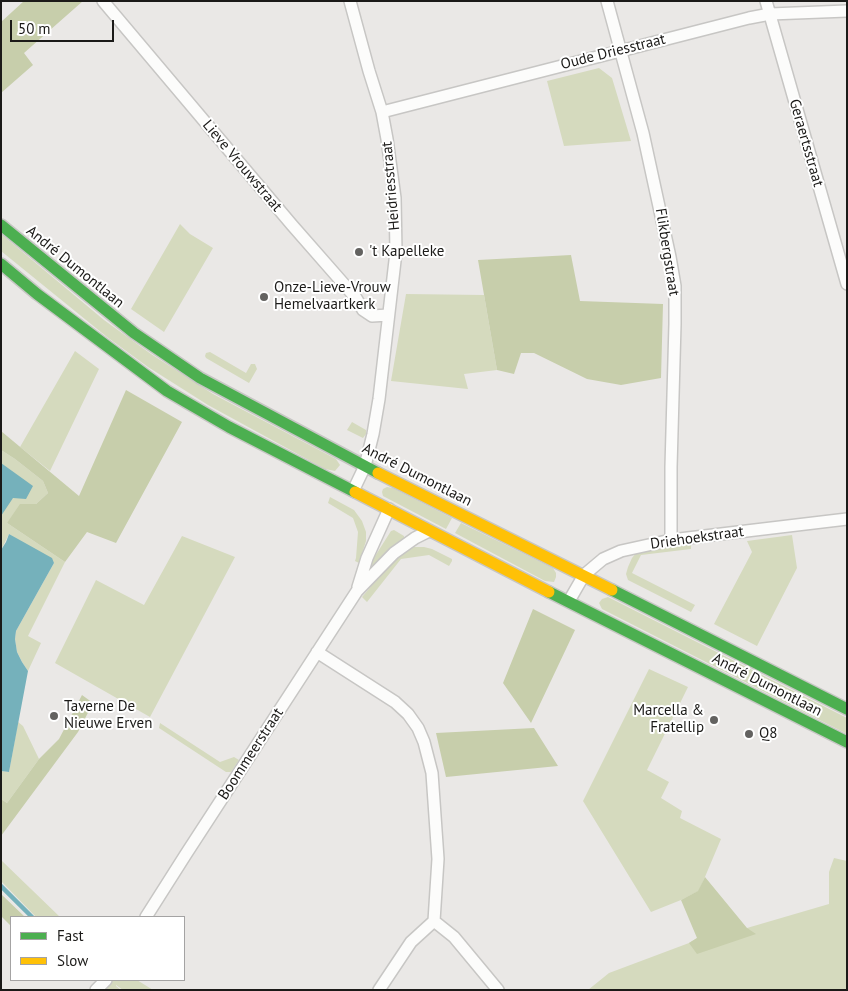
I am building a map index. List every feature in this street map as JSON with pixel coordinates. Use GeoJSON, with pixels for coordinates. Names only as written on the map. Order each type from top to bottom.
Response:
{"type":"FeatureCollection","features":[{"type":"Feature","properties":{"kind":"main road","name":"André Dumontlaan"},"geometry":{"type":"LineString","coordinates":[[1,225],[134,333],[200,378],[365,466],[847,708]]}},
{"type":"Feature","properties":{"kind":"main road","name":"André Dumontlaan"},"geometry":{"type":"LineString","coordinates":[[1,264],[37,294],[167,391],[229,427],[429,531],[847,742]]}},
{"type":"Feature","properties":{"kind":"street","name":"Lieve Vrouwstraat"},"geometry":{"type":"LineString","coordinates":[[102,1],[356,298],[363,310],[372,316],[388,315]]}},
{"type":"Feature","properties":{"kind":"street","name":"Heidriesstraat"},"geometry":{"type":"LineString","coordinates":[[350,1],[382,112],[395,198],[396,252],[373,434],[365,466],[353,491]]}},
{"type":"Feature","properties":{"kind":"street","name":"Flikbergstraat"},"geometry":{"type":"LineString","coordinates":[[607,1],[643,133],[675,286],[671,540]]}},
{"type":"Feature","properties":{"kind":"street","name":"Geraertsstraat"},"geometry":{"type":"LineString","coordinates":[[766,1],[847,284]]}},
{"type":"Feature","properties":{"kind":"street","name":"Oude Driesstraat"},"geometry":{"type":"LineString","coordinates":[[382,112],[749,18],[770,14],[847,11]]}},
{"type":"Feature","properties":{"kind":"street","name":"Boommeerstraat"},"geometry":{"type":"LineString","coordinates":[[357,591],[367,558],[389,510]]}},
{"type":"Feature","properties":{"kind":"street","name":"Driehoekstraat"},"geometry":{"type":"LineString","coordinates":[[569,601],[584,575],[603,559],[621,551],[671,540],[847,519]]}},
{"type":"Feature","properties":{"kind":"street","name":"Boommeerstraat"},"geometry":{"type":"LineString","coordinates":[[147,916],[357,591],[394,553],[415,538],[429,531]]}},
{"type":"Feature","properties":{"kind":"street"},"geometry":{"type":"LineString","coordinates":[[317,652],[395,702],[408,714],[418,728],[424,742],[432,773],[438,859],[434,921],[411,942],[379,990]]}},
{"type":"Feature","properties":{"kind":"street"},"geometry":{"type":"LineString","coordinates":[[434,921],[454,937],[498,990]]}},
{"type":"Feature","properties":{"kind":"street"},"geometry":{"type":"LineString","coordinates":[[96,990],[105,981]]}},
{"type":"Feature","properties":{"kind":"green space"},"geometry":{"type":"Polygon","coordinates":[[[24,1],[83,1],[24,53],[33,65],[1,93],[1,22],[24,1]]]}},
{"type":"Feature","properties":{"kind":"green space"},"geometry":{"type":"Polygon","coordinates":[[[599,68],[612,78],[631,141],[564,146],[547,81],[599,68]]]}},
{"type":"Feature","properties":{"kind":"green space"},"geometry":{"type":"Polygon","coordinates":[[[180,224],[190,234],[213,248],[164,332],[131,309],[180,224]]]}},
{"type":"Feature","properties":{"kind":"green space"},"geometry":{"type":"Polygon","coordinates":[[[1,234],[104,320],[151,354],[213,394],[336,459],[340,465],[335,471],[325,469],[208,405],[148,367],[107,337],[1,251],[1,234]]]}},
{"type":"Feature","properties":{"kind":"green space"},"geometry":{"type":"Polygon","coordinates":[[[571,255],[580,301],[663,304],[661,378],[621,385],[587,379],[534,353],[521,353],[514,374],[497,370],[478,260],[571,255]]]}},
{"type":"Feature","properties":{"kind":"green space"},"geometry":{"type":"Polygon","coordinates":[[[406,294],[484,295],[497,370],[464,374],[468,389],[391,381],[406,294]]]}},
{"type":"Feature","properties":{"kind":"green space"},"geometry":{"type":"Polygon","coordinates":[[[75,351],[99,369],[50,471],[20,447],[75,351]]]}},
{"type":"Feature","properties":{"kind":"green space"},"geometry":{"type":"Polygon","coordinates":[[[210,352],[246,373],[251,364],[255,364],[257,369],[249,383],[206,358],[206,353],[210,352]]]}},
{"type":"Feature","properties":{"kind":"green space"},"geometry":{"type":"Polygon","coordinates":[[[126,390],[182,422],[116,543],[87,532],[65,562],[7,523],[20,504],[36,504],[48,493],[43,481],[1,450],[1,431],[79,496],[126,390]]]}},
{"type":"Feature","properties":{"kind":"green space"},"geometry":{"type":"Polygon","coordinates":[[[352,422],[366,430],[363,438],[347,430],[352,422]]]}},
{"type":"Feature","properties":{"kind":"green space"},"geometry":{"type":"Polygon","coordinates":[[[1,450],[43,481],[48,493],[36,504],[7,523],[65,562],[28,636],[41,643],[28,671],[17,652],[16,631],[54,563],[9,534],[1,550],[1,450]]]}},
{"type":"Feature","properties":{"kind":"green space"},"geometry":{"type":"Polygon","coordinates":[[[387,487],[393,488],[452,518],[446,529],[383,496],[383,489],[387,487]]]}},
{"type":"Feature","properties":{"kind":"green space"},"geometry":{"type":"Polygon","coordinates":[[[330,497],[354,510],[362,521],[366,532],[366,541],[359,563],[355,561],[358,532],[353,518],[328,503],[330,497]]]}},
{"type":"Feature","properties":{"kind":"green space"},"geometry":{"type":"Polygon","coordinates":[[[461,523],[553,568],[556,573],[554,582],[545,581],[455,533],[461,523]]]}},
{"type":"Feature","properties":{"kind":"green space"},"geometry":{"type":"Polygon","coordinates":[[[394,530],[404,536],[404,540],[376,567],[372,567],[370,564],[391,531],[394,530]]]}},
{"type":"Feature","properties":{"kind":"green space"},"geometry":{"type":"Polygon","coordinates":[[[792,535],[797,568],[757,646],[714,624],[752,552],[747,541],[792,535]]]}},
{"type":"Feature","properties":{"kind":"green space"},"geometry":{"type":"Polygon","coordinates":[[[182,536],[235,557],[150,717],[55,663],[96,580],[144,605],[182,536]]]}},
{"type":"Feature","properties":{"kind":"green space"},"geometry":{"type":"Polygon","coordinates":[[[691,543],[691,549],[641,555],[632,573],[695,605],[691,612],[628,580],[626,574],[628,567],[637,552],[643,549],[691,543]]]}},
{"type":"Feature","properties":{"kind":"green space"},"geometry":{"type":"Polygon","coordinates":[[[414,547],[432,549],[452,559],[452,561],[449,566],[429,555],[401,559],[367,602],[362,597],[384,571],[401,554],[414,547]]]}},
{"type":"Feature","properties":{"kind":"green space"},"geometry":{"type":"Polygon","coordinates":[[[608,597],[847,718],[847,734],[602,609],[599,603],[602,599],[608,597]]]}},
{"type":"Feature","properties":{"kind":"green space"},"geometry":{"type":"Polygon","coordinates":[[[533,609],[575,630],[531,723],[503,683],[533,609]]]}},
{"type":"Feature","properties":{"kind":"green space"},"geometry":{"type":"Polygon","coordinates":[[[649,669],[688,687],[647,770],[669,782],[661,798],[682,811],[680,818],[721,839],[699,891],[651,912],[583,801],[649,669]]]}},
{"type":"Feature","properties":{"kind":"green space"},"geometry":{"type":"Polygon","coordinates":[[[82,695],[93,703],[78,732],[1,836],[1,799],[7,803],[39,759],[59,739],[82,695]]]}},
{"type":"Feature","properties":{"kind":"green space"},"geometry":{"type":"Polygon","coordinates":[[[18,722],[23,726],[39,759],[7,803],[1,799],[1,771],[9,772],[18,722]]]}},
{"type":"Feature","properties":{"kind":"green space"},"geometry":{"type":"Polygon","coordinates":[[[160,723],[220,762],[234,757],[239,760],[231,772],[226,772],[159,728],[160,723]]]}},
{"type":"Feature","properties":{"kind":"green space"},"geometry":{"type":"Polygon","coordinates":[[[534,728],[558,766],[446,777],[436,733],[534,728]]]}},
{"type":"Feature","properties":{"kind":"green space"},"geometry":{"type":"Polygon","coordinates":[[[834,858],[847,861],[847,990],[588,990],[609,973],[689,943],[697,938],[747,928],[829,904],[829,872],[834,858]]]}},
{"type":"Feature","properties":{"kind":"green space"},"geometry":{"type":"Polygon","coordinates":[[[1,860],[59,916],[35,916],[1,881],[1,860]]]}},
{"type":"Feature","properties":{"kind":"green space"},"geometry":{"type":"Polygon","coordinates":[[[705,877],[747,928],[756,934],[697,954],[689,943],[697,938],[681,900],[698,891],[705,877]]]}},
{"type":"Feature","properties":{"kind":"green space"},"geometry":{"type":"Polygon","coordinates":[[[1,894],[24,916],[10,916],[10,925],[1,916],[1,894]]]}},
{"type":"Feature","properties":{"kind":"green space"},"geometry":{"type":"Polygon","coordinates":[[[111,981],[139,981],[153,990],[123,990],[116,985],[121,990],[104,990],[111,981]]]}},
{"type":"Feature","properties":{"kind":"water"},"geometry":{"type":"Polygon","coordinates":[[[1,463],[33,486],[26,499],[13,498],[1,516],[1,463]]]}},
{"type":"Feature","properties":{"kind":"water"},"geometry":{"type":"Polygon","coordinates":[[[9,534],[52,558],[54,563],[16,631],[17,652],[28,671],[9,772],[1,771],[1,550],[9,534]]]}},
{"type":"Feature","properties":{"kind":"waterway"},"geometry":{"type":"LineString","coordinates":[[1,886],[31,916]]}},
{"type":"Feature","properties":{"kind":"traffic: fast"},"geometry":{"type":"LineString","coordinates":[[1,225],[134,333],[200,378],[378,473]]}},
{"type":"Feature","properties":{"kind":"traffic: fast"},"geometry":{"type":"LineString","coordinates":[[1,264],[37,294],[167,391],[229,427],[355,492]]}},
{"type":"Feature","properties":{"kind":"traffic: fast"},"geometry":{"type":"LineString","coordinates":[[612,590],[847,709]]}},
{"type":"Feature","properties":{"kind":"traffic: fast"},"geometry":{"type":"LineString","coordinates":[[549,592],[847,742]]}},
{"type":"Feature","properties":{"kind":"traffic: slow"},"geometry":{"type":"LineString","coordinates":[[378,473],[612,590]]}},
{"type":"Feature","properties":{"kind":"traffic: slow"},"geometry":{"type":"LineString","coordinates":[[355,492],[549,592]]}},
{"type":"Feature","properties":{"kind":"place","name":"'t Kapelleke"},"geometry":{"type":"Point","coordinates":[359,252]}},
{"type":"Feature","properties":{"kind":"place","name":"Onze-Lieve-Vrouw Hemelvaartkerk"},"geometry":{"type":"Point","coordinates":[264,297]}},
{"type":"Feature","properties":{"kind":"place","name":"Taverne De Nieuwe Erven"},"geometry":{"type":"Point","coordinates":[54,716]}},
{"type":"Feature","properties":{"kind":"place","name":"Marcella & Fratellip"},"geometry":{"type":"Point","coordinates":[714,720]}},
{"type":"Feature","properties":{"kind":"place","name":"Q8"},"geometry":{"type":"Point","coordinates":[749,734]}}]}
